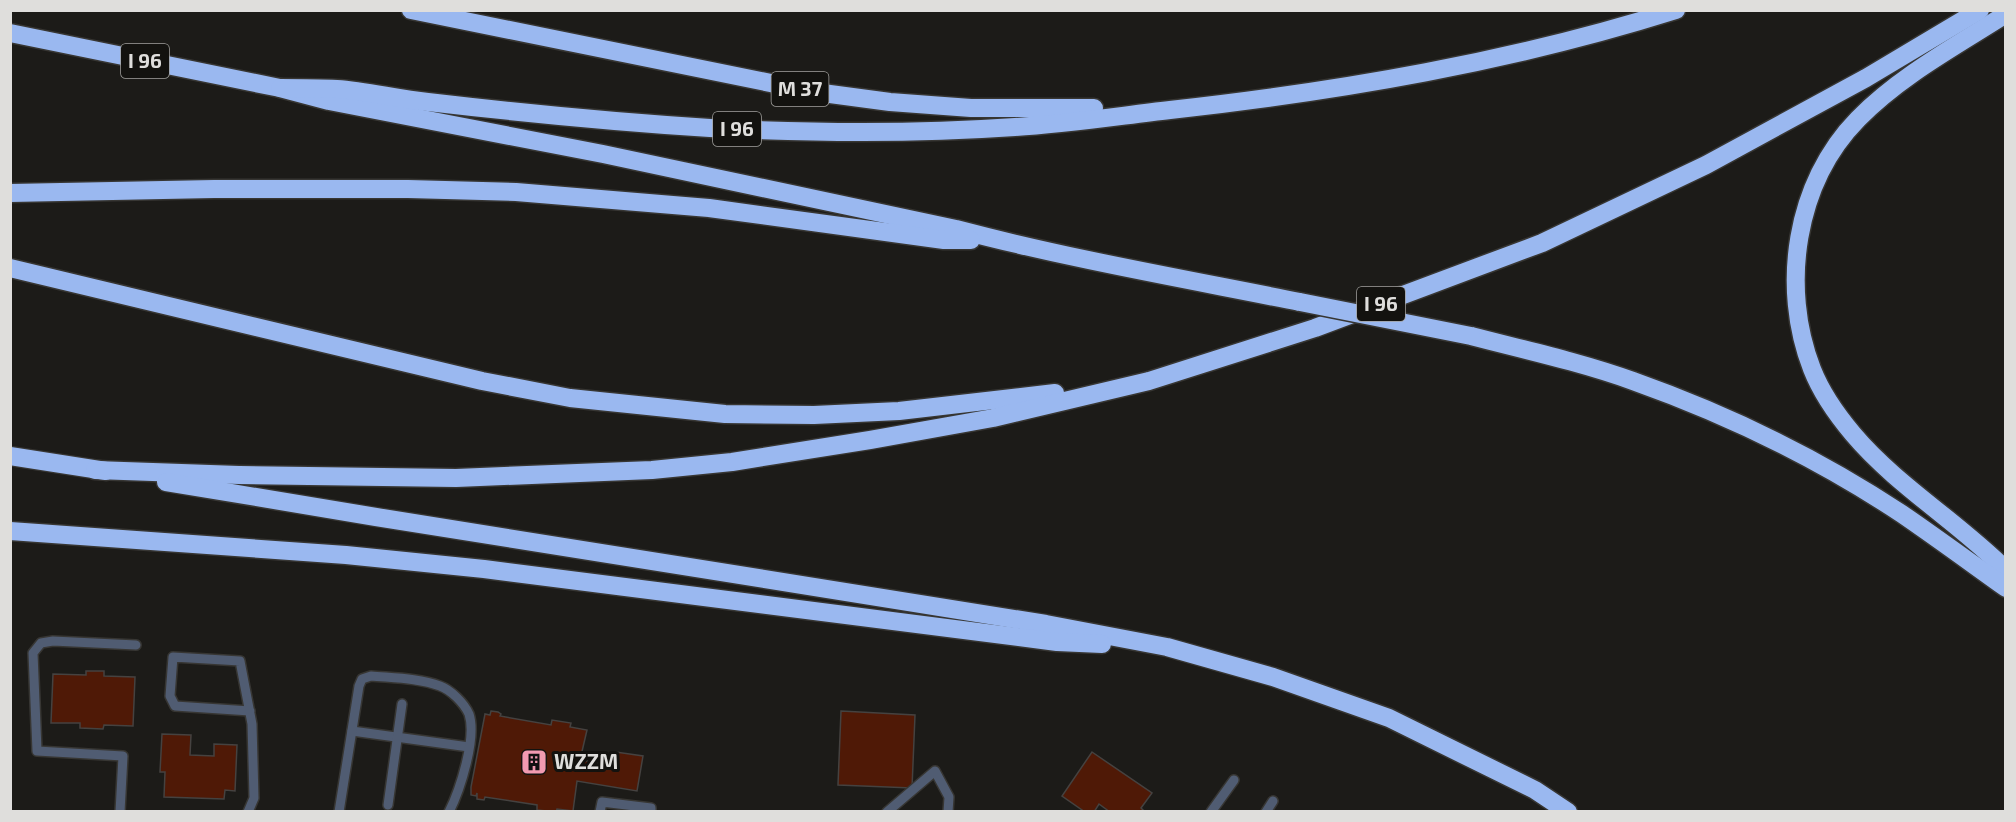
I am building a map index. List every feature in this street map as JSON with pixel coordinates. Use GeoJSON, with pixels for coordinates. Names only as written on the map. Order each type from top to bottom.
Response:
{"type":"FeatureCollection","features":[{"type":"Feature","properties":{"kind":"highway","name":"M 37"},"geometry":{"type":"LineString","coordinates":[[411,10],[815,92],[890,102],[971,108],[1195,107]]}},
{"type":"Feature","properties":{"kind":"highway","name":"I 96"},"geometry":{"type":"LineString","coordinates":[[10,33],[280,88],[338,89],[428,102],[710,128],[913,132],[1017,127],[1290,96],[1476,63],[1559,44],[1677,10]]}},
{"type":"Feature","properties":{"kind":"highway","name":"I 96"},"geometry":{"type":"LineString","coordinates":[[10,456],[95,470],[239,475],[456,478],[652,470],[732,462],[993,418],[1149,381],[1315,328],[1542,243],[1706,165],[1866,78],[1980,10]]}},
{"type":"Feature","properties":{"kind":"highway"},"geometry":{"type":"LineString","coordinates":[[2006,14],[1897,86],[1859,118],[1839,141],[1819,177],[1804,214],[1796,258],[1795,291],[1797,312],[1807,356],[1820,386],[1841,419],[1883,464],[1986,550],[2006,570]]}},
{"type":"Feature","properties":{"kind":"highway"},"geometry":{"type":"LineString","coordinates":[[280,88],[329,101],[603,154],[945,226],[1000,240],[1471,336],[1570,361],[1631,380],[1751,430],[1873,496],[2006,588]]}},
{"type":"Feature","properties":{"kind":"highway"},"geometry":{"type":"LineString","coordinates":[[10,193],[214,189],[408,189],[516,192],[678,204],[944,240],[1000,240]]}},
{"type":"Feature","properties":{"kind":"highway"},"geometry":{"type":"LineString","coordinates":[[10,268],[482,381],[570,398],[652,407],[724,414],[814,415],[899,411],[1149,381]]}},
{"type":"Feature","properties":{"kind":"highway"},"geometry":{"type":"LineString","coordinates":[[95,470],[1034,622],[1167,647],[1273,677],[1389,718],[1535,790],[1568,812]]}},
{"type":"Feature","properties":{"kind":"highway"},"geometry":{"type":"LineString","coordinates":[[10,531],[346,555],[472,568],[1057,642],[1167,647]]}},
{"type":"Feature","properties":{"kind":"lane"},"geometry":{"type":"LineString","coordinates":[[120,812],[123,756],[37,751],[33,653],[41,643],[53,641],[136,645]]}},
{"type":"Feature","properties":{"kind":"lane"},"geometry":{"type":"LineString","coordinates":[[248,812],[254,798],[252,724],[250,711],[240,661],[173,657],[170,696],[175,706],[250,711]]}},
{"type":"Feature","properties":{"kind":"lane"},"geometry":{"type":"LineString","coordinates":[[339,812],[359,686],[362,679],[371,676],[419,681],[441,686],[456,696],[469,714],[469,747],[461,780],[449,812]]}},
{"type":"Feature","properties":{"kind":"lane"},"geometry":{"type":"LineString","coordinates":[[388,805],[402,704]]}},
{"type":"Feature","properties":{"kind":"lane"},"geometry":{"type":"LineString","coordinates":[[352,731],[469,747]]}},
{"type":"Feature","properties":{"kind":"lane"},"geometry":{"type":"LineString","coordinates":[[887,812],[935,771],[950,797],[948,812]]}},
{"type":"Feature","properties":{"kind":"lane"},"geometry":{"type":"LineString","coordinates":[[1211,812],[1234,780]]}},
{"type":"Feature","properties":{"kind":"lane"},"geometry":{"type":"LineString","coordinates":[[1266,812],[1274,801]]}},
{"type":"Feature","properties":{"kind":"lane"},"geometry":{"type":"LineString","coordinates":[[600,812],[602,802],[651,808],[651,812]]}},
{"type":"Feature","properties":{"kind":"building"},"geometry":{"type":"Polygon","coordinates":[[[86,671],[104,671],[104,676],[135,677],[133,726],[104,725],[103,729],[80,728],[80,723],[51,723],[53,674],[86,675],[86,671]]]}},
{"type":"Feature","properties":{"kind":"building","name":"WZZM"},"geometry":{"type":"Polygon","coordinates":[[[491,711],[498,712],[500,716],[551,725],[552,720],[571,723],[570,727],[587,730],[580,760],[604,764],[604,761],[614,763],[616,752],[643,756],[637,791],[577,781],[573,811],[557,809],[556,812],[537,810],[537,805],[485,797],[484,800],[477,799],[477,793],[476,796],[471,795],[471,787],[485,714],[490,715],[491,711]]]}},
{"type":"Feature","properties":{"kind":"building"},"geometry":{"type":"Polygon","coordinates":[[[841,711],[915,715],[912,788],[838,785],[841,711]]]}},
{"type":"Feature","properties":{"kind":"building"},"geometry":{"type":"Polygon","coordinates":[[[162,734],[191,735],[190,755],[214,756],[214,744],[237,745],[235,791],[225,790],[224,799],[164,797],[165,772],[160,772],[162,734]]]}},
{"type":"Feature","properties":{"kind":"building"},"geometry":{"type":"Polygon","coordinates":[[[1092,752],[1152,793],[1141,808],[1145,812],[1110,812],[1099,804],[1094,812],[1085,812],[1062,796],[1092,752]]]}},
{"type":"Feature","properties":{"kind":"place","name":"WZZM"},"geometry":{"type":"Point","coordinates":[534,762]}}]}
